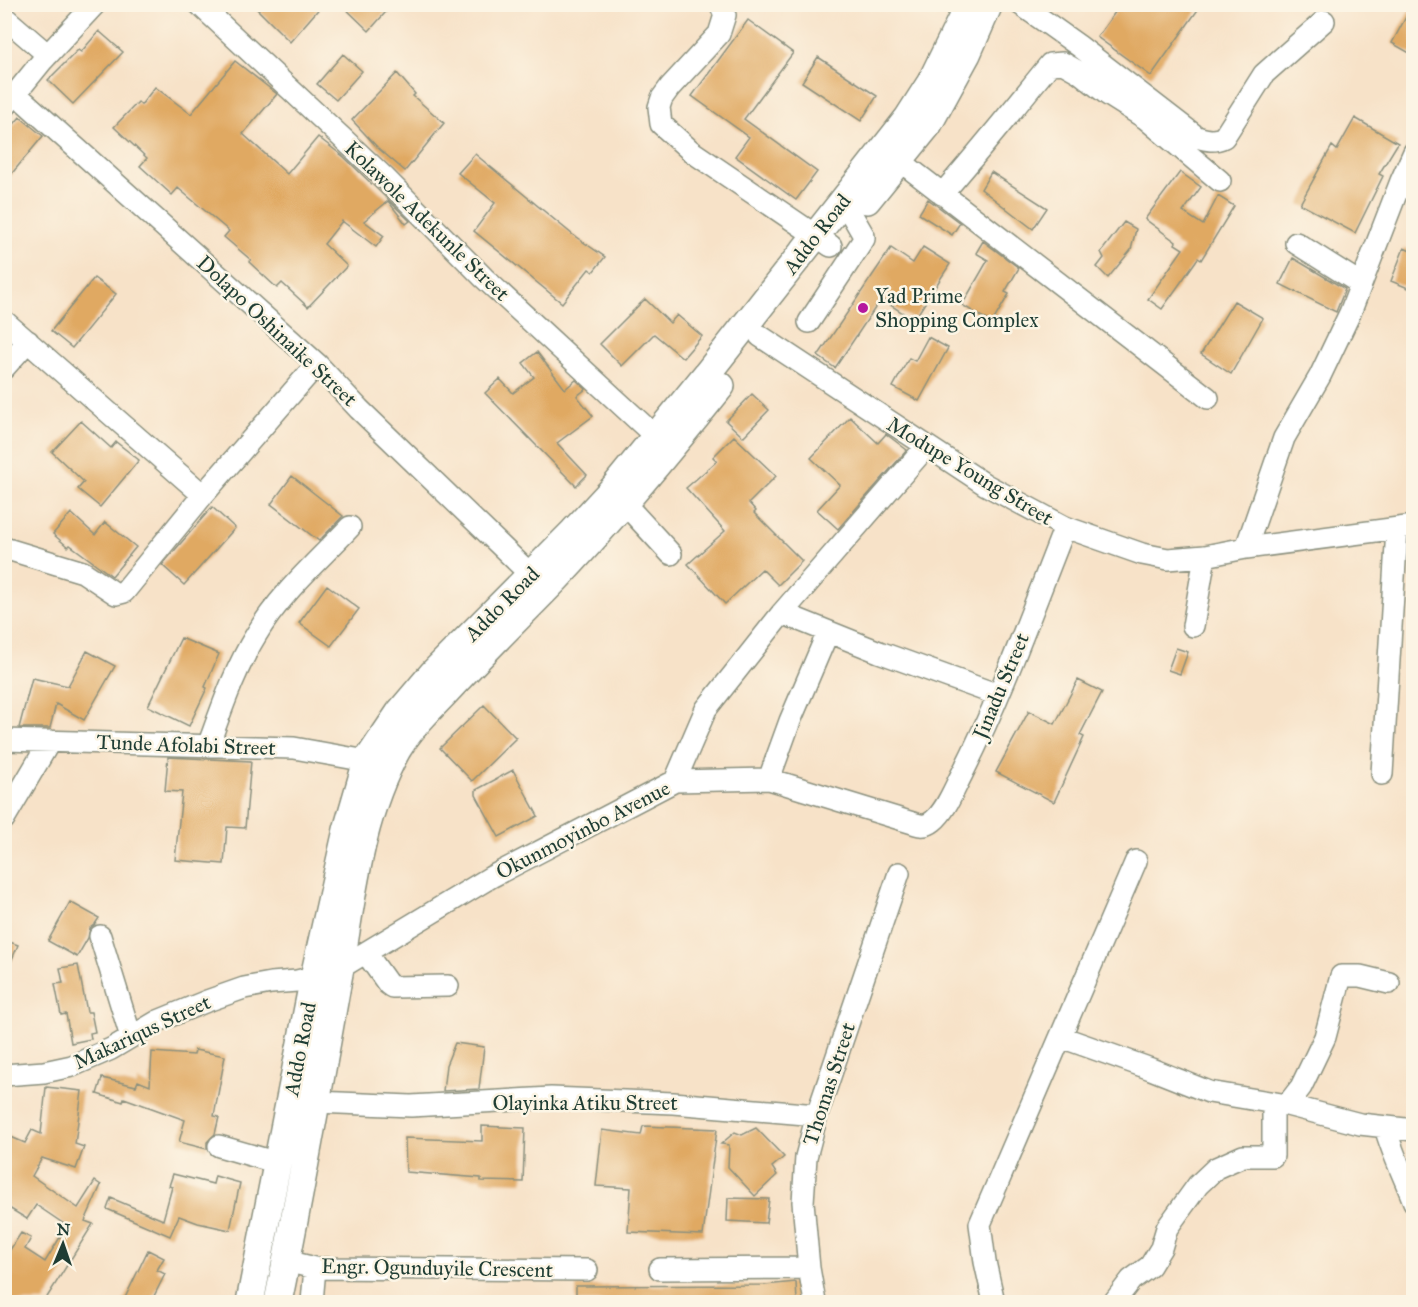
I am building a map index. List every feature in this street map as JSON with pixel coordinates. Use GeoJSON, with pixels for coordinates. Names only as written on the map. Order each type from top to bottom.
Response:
{"type":"FeatureCollection","features":[{"type":"Feature","properties":{"kind":"main road","name":"Addo Road"},"geometry":{"type":"LineString","coordinates":[[250,1302],[314,977],[347,830],[367,761],[400,712],[433,673],[612,490],[710,370],[823,240],[853,217],[900,161],[928,125],[940,105],[967,54],[989,4]]}},
{"type":"Feature","properties":{"kind":"main road","name":"Addo Road"},"geometry":{"type":"LineString","coordinates":[[278,1302],[365,832],[384,776],[399,747],[418,722],[486,648],[556,579],[624,503],[668,452],[760,336],[908,118],[931,81],[969,5]]}},
{"type":"Feature","properties":{"kind":"street"},"geometry":{"type":"LineString","coordinates":[[10,101],[95,4]]}},
{"type":"Feature","properties":{"kind":"street","name":"Kolawole Adekunle Street"},"geometry":{"type":"LineString","coordinates":[[200,4],[384,177],[484,278],[655,436]]}},
{"type":"Feature","properties":{"kind":"street"},"geometry":{"type":"LineString","coordinates":[[720,4],[725,15],[719,34],[662,98],[659,107],[662,124],[691,151],[823,240]]}},
{"type":"Feature","properties":{"kind":"street"},"geometry":{"type":"LineString","coordinates":[[1020,4],[1197,137],[1207,141],[1224,137],[1264,74],[1324,21]]}},
{"type":"Feature","properties":{"kind":"street"},"geometry":{"type":"LineString","coordinates":[[4,17],[48,55]]}},
{"type":"Feature","properties":{"kind":"street"},"geometry":{"type":"LineString","coordinates":[[942,194],[1050,64],[1056,62],[1069,65],[1107,94],[1145,118],[1220,181]]}},
{"type":"Feature","properties":{"kind":"street","name":"Dolapo Oshinaike Street"},"geometry":{"type":"LineString","coordinates":[[10,101],[317,364],[359,409],[531,575]]}},
{"type":"Feature","properties":{"kind":"street"},"geometry":{"type":"LineString","coordinates":[[1246,548],[1284,438],[1325,366],[1350,313],[1413,152]]}},
{"type":"Feature","properties":{"kind":"street"},"geometry":{"type":"LineString","coordinates":[[900,161],[1208,398]]}},
{"type":"Feature","properties":{"kind":"street"},"geometry":{"type":"LineString","coordinates":[[809,322],[864,240],[853,217]]}},
{"type":"Feature","properties":{"kind":"street"},"geometry":{"type":"LineString","coordinates":[[1296,243],[1361,284]]}},
{"type":"Feature","properties":{"kind":"street"},"geometry":{"type":"LineString","coordinates":[[4,321],[203,495]]}},
{"type":"Feature","properties":{"kind":"street","name":"Modupe Young Street"},"geometry":{"type":"LineString","coordinates":[[760,336],[986,485],[1065,527],[1142,554],[1168,559],[1205,556],[1246,548],[1405,527]]}},
{"type":"Feature","properties":{"kind":"street"},"geometry":{"type":"LineString","coordinates":[[4,368],[28,341]]}},
{"type":"Feature","properties":{"kind":"street"},"geometry":{"type":"LineString","coordinates":[[4,548],[83,572],[116,594],[124,592],[203,495],[317,364]]}},
{"type":"Feature","properties":{"kind":"street"},"geometry":{"type":"LineString","coordinates":[[675,781],[706,709],[782,612],[926,447]]}},
{"type":"Feature","properties":{"kind":"street"},"geometry":{"type":"LineString","coordinates":[[624,503],[671,554]]}},
{"type":"Feature","properties":{"kind":"street"},"geometry":{"type":"LineString","coordinates":[[208,746],[232,682],[256,633],[278,603],[350,527]]}},
{"type":"Feature","properties":{"kind":"street","name":"Jinadu Street"},"geometry":{"type":"LineString","coordinates":[[916,824],[923,826],[935,820],[947,802],[975,747],[1065,527]]}},
{"type":"Feature","properties":{"kind":"street"},"geometry":{"type":"LineString","coordinates":[[1382,774],[1405,527]]}},
{"type":"Feature","properties":{"kind":"street"},"geometry":{"type":"LineString","coordinates":[[1193,626],[1205,556]]}},
{"type":"Feature","properties":{"kind":"street"},"geometry":{"type":"LineString","coordinates":[[782,612],[828,632],[998,695]]}},
{"type":"Feature","properties":{"kind":"street"},"geometry":{"type":"LineString","coordinates":[[769,779],[798,701],[828,632]]}},
{"type":"Feature","properties":{"kind":"street","name":"Tunde Afolabi Street"},"geometry":{"type":"LineString","coordinates":[[4,740],[294,748],[367,761]]}},
{"type":"Feature","properties":{"kind":"street"},"geometry":{"type":"LineString","coordinates":[[4,819],[50,741]]}},
{"type":"Feature","properties":{"kind":"street","name":"Okunmoyinbo Avenue"},"geometry":{"type":"LineString","coordinates":[[340,968],[491,877],[675,781],[769,779],[916,824]]}},
{"type":"Feature","properties":{"kind":"street"},"geometry":{"type":"LineString","coordinates":[[994,1302],[980,1224],[1136,861]]}},
{"type":"Feature","properties":{"kind":"street","name":"Thomas Street"},"geometry":{"type":"LineString","coordinates":[[815,1302],[809,1268],[803,1202],[806,1157],[817,1115],[899,873]]}},
{"type":"Feature","properties":{"kind":"street"},"geometry":{"type":"LineString","coordinates":[[100,936],[131,1037]]}},
{"type":"Feature","properties":{"kind":"street"},"geometry":{"type":"LineString","coordinates":[[366,952],[392,987],[448,986]]}},
{"type":"Feature","properties":{"kind":"street"},"geometry":{"type":"LineString","coordinates":[[1114,1302],[1131,1280],[1150,1266],[1161,1248],[1167,1228],[1198,1185],[1216,1168],[1243,1156],[1273,1156],[1280,1104],[1301,1087],[1325,1037],[1341,976],[1360,976],[1389,983]]}},
{"type":"Feature","properties":{"kind":"street","name":"Makariqus Street"},"geometry":{"type":"LineString","coordinates":[[4,1075],[44,1072],[72,1066],[111,1049],[158,1021],[244,988],[314,977]]}},
{"type":"Feature","properties":{"kind":"street"},"geometry":{"type":"LineString","coordinates":[[1061,1037],[1209,1092],[1280,1104],[1360,1124],[1413,1130]]}},
{"type":"Feature","properties":{"kind":"street","name":"Olayinka Atiku Street"},"geometry":{"type":"LineString","coordinates":[[316,1102],[411,1106],[551,1098],[673,1103],[817,1115]]}},
{"type":"Feature","properties":{"kind":"street"},"geometry":{"type":"LineString","coordinates":[[1385,1127],[1413,1202]]}},
{"type":"Feature","properties":{"kind":"street"},"geometry":{"type":"LineString","coordinates":[[219,1146],[278,1163]]}},
{"type":"Feature","properties":{"kind":"street","name":"Engr. Ogunduyile Crescent"},"geometry":{"type":"LineString","coordinates":[[286,1261],[315,1268],[587,1270]]}},
{"type":"Feature","properties":{"kind":"street"},"geometry":{"type":"LineString","coordinates":[[312,1302],[315,1268]]}},
{"type":"Feature","properties":{"kind":"street"},"geometry":{"type":"LineString","coordinates":[[660,1269],[809,1268]]}},
{"type":"Feature","properties":{"kind":"building"},"geometry":{"type":"Polygon","coordinates":[[[252,4],[323,4],[290,42],[252,4]]]}},
{"type":"Feature","properties":{"kind":"building"},"geometry":{"type":"Polygon","coordinates":[[[341,4],[393,4],[369,31],[341,4]]]}},
{"type":"Feature","properties":{"kind":"building"},"geometry":{"type":"Polygon","coordinates":[[[1121,4],[1202,4],[1151,76],[1097,37],[1121,4]]]}},
{"type":"Feature","properties":{"kind":"building"},"geometry":{"type":"Polygon","coordinates":[[[1413,4],[1413,55],[1392,43],[1413,4]]]}},
{"type":"Feature","properties":{"kind":"building"},"geometry":{"type":"Polygon","coordinates":[[[748,20],[793,53],[744,119],[817,172],[796,200],[735,156],[749,137],[692,96],[748,20]]]}},
{"type":"Feature","properties":{"kind":"building"},"geometry":{"type":"Polygon","coordinates":[[[99,31],[123,52],[73,104],[48,80],[78,50],[81,52],[99,31]]]}},
{"type":"Feature","properties":{"kind":"building"},"geometry":{"type":"Polygon","coordinates":[[[343,54],[362,71],[336,100],[317,84],[343,54]]]}},
{"type":"Feature","properties":{"kind":"building"},"geometry":{"type":"Polygon","coordinates":[[[818,57],[877,96],[861,121],[802,82],[818,57]]]}},
{"type":"Feature","properties":{"kind":"building"},"geometry":{"type":"Polygon","coordinates":[[[235,61],[277,94],[243,134],[287,174],[318,137],[344,157],[410,221],[406,224],[388,201],[364,221],[384,236],[376,247],[342,221],[324,244],[347,266],[308,307],[282,283],[277,288],[249,262],[251,260],[224,237],[229,231],[178,188],[172,195],[140,166],[147,158],[114,127],[138,102],[141,105],[155,87],[191,114],[235,61]]]}},
{"type":"Feature","properties":{"kind":"building"},"geometry":{"type":"Polygon","coordinates":[[[397,73],[415,94],[413,96],[444,123],[405,171],[378,148],[352,120],[397,73]]]}},
{"type":"Feature","properties":{"kind":"building"},"geometry":{"type":"Polygon","coordinates":[[[20,117],[43,136],[4,183],[4,136],[20,117]]]}},
{"type":"Feature","properties":{"kind":"building"},"geometry":{"type":"Polygon","coordinates":[[[1355,118],[1398,143],[1379,174],[1383,176],[1355,233],[1300,204],[1332,146],[1337,150],[1355,118]]]}},
{"type":"Feature","properties":{"kind":"building"},"geometry":{"type":"Polygon","coordinates":[[[475,154],[573,235],[605,257],[593,272],[589,269],[562,303],[474,231],[495,203],[458,173],[475,154]]]}},
{"type":"Feature","properties":{"kind":"building"},"geometry":{"type":"Polygon","coordinates":[[[991,172],[1047,208],[1033,229],[981,189],[991,172]]]}},
{"type":"Feature","properties":{"kind":"building"},"geometry":{"type":"Polygon","coordinates":[[[1180,172],[1201,187],[1183,212],[1203,225],[1218,196],[1234,206],[1201,260],[1198,258],[1162,309],[1148,299],[1183,249],[1145,219],[1180,172]]]}},
{"type":"Feature","properties":{"kind":"building"},"geometry":{"type":"Polygon","coordinates":[[[928,199],[960,223],[952,235],[919,214],[928,199]]]}},
{"type":"Feature","properties":{"kind":"building"},"geometry":{"type":"Polygon","coordinates":[[[1124,222],[1136,229],[1131,250],[1108,278],[1097,267],[1104,258],[1101,252],[1124,222]]]}},
{"type":"Feature","properties":{"kind":"building"},"geometry":{"type":"Polygon","coordinates":[[[983,241],[1019,268],[1005,292],[1009,294],[992,323],[962,305],[988,260],[976,253],[983,241]]]}},
{"type":"Feature","properties":{"kind":"building"},"geometry":{"type":"Polygon","coordinates":[[[923,247],[950,264],[914,320],[881,299],[835,368],[818,356],[891,248],[913,263],[923,247]]]}},
{"type":"Feature","properties":{"kind":"building"},"geometry":{"type":"Polygon","coordinates":[[[1404,248],[1413,252],[1413,290],[1391,281],[1404,248]]]}},
{"type":"Feature","properties":{"kind":"building"},"geometry":{"type":"Polygon","coordinates":[[[1293,258],[1345,289],[1336,312],[1280,284],[1293,258]]]}},
{"type":"Feature","properties":{"kind":"building"},"geometry":{"type":"Polygon","coordinates":[[[94,278],[116,294],[72,348],[51,331],[94,278]]]}},
{"type":"Feature","properties":{"kind":"building"},"geometry":{"type":"Polygon","coordinates":[[[645,299],[670,323],[677,315],[702,336],[683,358],[654,334],[622,366],[600,344],[645,299]]]}},
{"type":"Feature","properties":{"kind":"building"},"geometry":{"type":"Polygon","coordinates":[[[1234,301],[1263,318],[1231,374],[1201,354],[1234,301]]]}},
{"type":"Feature","properties":{"kind":"building"},"geometry":{"type":"Polygon","coordinates":[[[928,337],[948,348],[919,401],[893,387],[909,358],[915,361],[928,337]]]}},
{"type":"Feature","properties":{"kind":"building"},"geometry":{"type":"Polygon","coordinates":[[[537,352],[565,389],[576,380],[586,389],[577,396],[593,416],[557,443],[587,475],[576,486],[485,393],[500,379],[513,393],[534,377],[523,363],[537,352]]]}},
{"type":"Feature","properties":{"kind":"building"},"geometry":{"type":"Polygon","coordinates":[[[752,394],[769,410],[743,437],[726,421],[752,394]]]}},
{"type":"Feature","properties":{"kind":"building"},"geometry":{"type":"Polygon","coordinates":[[[850,417],[878,443],[886,434],[907,450],[838,529],[817,510],[840,485],[811,458],[850,417]]]}},
{"type":"Feature","properties":{"kind":"building"},"geometry":{"type":"Polygon","coordinates":[[[81,421],[111,448],[116,442],[139,460],[100,507],[78,489],[84,482],[52,452],[81,421]]]}},
{"type":"Feature","properties":{"kind":"building"},"geometry":{"type":"Polygon","coordinates":[[[734,436],[776,476],[749,503],[756,511],[754,513],[802,561],[778,585],[762,569],[725,604],[688,564],[725,531],[686,488],[717,461],[713,457],[734,436]]]}},
{"type":"Feature","properties":{"kind":"building"},"geometry":{"type":"Polygon","coordinates":[[[292,476],[343,516],[319,541],[271,504],[292,476]]]}},
{"type":"Feature","properties":{"kind":"building"},"geometry":{"type":"Polygon","coordinates":[[[212,507],[235,528],[184,585],[162,565],[212,507]]]}},
{"type":"Feature","properties":{"kind":"building"},"geometry":{"type":"Polygon","coordinates":[[[71,513],[95,535],[105,522],[136,547],[112,576],[70,545],[68,547],[53,534],[71,513]]]}},
{"type":"Feature","properties":{"kind":"building"},"geometry":{"type":"Polygon","coordinates":[[[327,585],[359,609],[331,646],[299,623],[327,585]]]}},
{"type":"Feature","properties":{"kind":"building"},"geometry":{"type":"Polygon","coordinates":[[[181,638],[219,654],[205,687],[207,688],[189,726],[148,706],[181,638]]]}},
{"type":"Feature","properties":{"kind":"building"},"geometry":{"type":"Polygon","coordinates":[[[1176,648],[1188,652],[1180,674],[1168,670],[1176,648]]]}},
{"type":"Feature","properties":{"kind":"building"},"geometry":{"type":"Polygon","coordinates":[[[87,651],[115,666],[84,720],[56,704],[50,728],[19,728],[32,678],[68,686],[87,651]]]}},
{"type":"Feature","properties":{"kind":"building"},"geometry":{"type":"Polygon","coordinates":[[[1078,680],[1102,692],[1080,735],[1084,737],[1054,802],[996,772],[1029,711],[1055,724],[1078,680]]]}},
{"type":"Feature","properties":{"kind":"building"},"geometry":{"type":"Polygon","coordinates":[[[484,705],[516,738],[472,781],[440,748],[484,705]]]}},
{"type":"Feature","properties":{"kind":"building"},"geometry":{"type":"Polygon","coordinates":[[[168,757],[251,761],[245,828],[227,827],[224,864],[175,860],[182,792],[165,791],[168,757]]]}},
{"type":"Feature","properties":{"kind":"building"},"geometry":{"type":"Polygon","coordinates":[[[513,770],[538,816],[499,837],[476,795],[476,790],[513,770]]]}},
{"type":"Feature","properties":{"kind":"building"},"geometry":{"type":"Polygon","coordinates":[[[70,902],[99,918],[90,928],[88,938],[77,957],[48,941],[70,902]]]}},
{"type":"Feature","properties":{"kind":"building"},"geometry":{"type":"Polygon","coordinates":[[[4,940],[18,945],[5,976],[4,976],[4,940]]]}},
{"type":"Feature","properties":{"kind":"building"},"geometry":{"type":"Polygon","coordinates":[[[78,965],[87,1012],[91,1012],[95,1032],[90,1033],[91,1039],[71,1043],[66,1014],[61,1015],[55,984],[63,983],[60,968],[78,965]]]}},
{"type":"Feature","properties":{"kind":"building"},"geometry":{"type":"Polygon","coordinates":[[[455,1043],[484,1047],[479,1089],[443,1091],[446,1065],[455,1043]]]}},
{"type":"Feature","properties":{"kind":"building"},"geometry":{"type":"Polygon","coordinates":[[[195,1050],[225,1056],[214,1116],[219,1117],[215,1134],[207,1142],[207,1149],[179,1142],[185,1120],[124,1098],[123,1102],[97,1094],[102,1078],[136,1086],[138,1081],[150,1086],[152,1052],[194,1055],[195,1050]]]}},
{"type":"Feature","properties":{"kind":"building"},"geometry":{"type":"Polygon","coordinates":[[[46,1087],[82,1091],[75,1144],[84,1147],[76,1169],[42,1158],[32,1176],[78,1208],[95,1181],[101,1185],[85,1221],[93,1224],[44,1302],[4,1302],[4,1259],[21,1233],[31,1238],[25,1249],[45,1262],[67,1226],[36,1205],[27,1219],[4,1205],[4,1134],[25,1143],[32,1130],[41,1134],[46,1087]]]}},
{"type":"Feature","properties":{"kind":"building"},"geometry":{"type":"Polygon","coordinates":[[[482,1126],[525,1128],[523,1182],[481,1181],[481,1178],[406,1172],[405,1138],[482,1141],[482,1126]]]}},
{"type":"Feature","properties":{"kind":"building"},"geometry":{"type":"Polygon","coordinates":[[[643,1126],[717,1129],[703,1235],[628,1232],[631,1188],[596,1186],[602,1130],[641,1135],[643,1126]]]}},
{"type":"Feature","properties":{"kind":"building"},"geometry":{"type":"Polygon","coordinates":[[[756,1128],[784,1157],[772,1167],[777,1175],[755,1196],[728,1167],[729,1145],[721,1144],[735,1132],[742,1135],[756,1128]]]}},
{"type":"Feature","properties":{"kind":"building"},"geometry":{"type":"Polygon","coordinates":[[[173,1174],[213,1184],[215,1176],[240,1183],[230,1230],[179,1216],[170,1236],[107,1209],[111,1198],[163,1220],[173,1174]]]}},
{"type":"Feature","properties":{"kind":"building"},"geometry":{"type":"Polygon","coordinates":[[[728,1198],[769,1199],[766,1223],[727,1221],[728,1198]]]}},
{"type":"Feature","properties":{"kind":"building"},"geometry":{"type":"Polygon","coordinates":[[[148,1250],[164,1258],[157,1270],[165,1274],[151,1302],[123,1302],[148,1250]]]}},
{"type":"Feature","properties":{"kind":"building"},"geometry":{"type":"Polygon","coordinates":[[[796,1282],[797,1302],[576,1302],[576,1286],[765,1285],[796,1282]]]}},
{"type":"Feature","properties":{"kind":"place","name":"Yad Prime Shopping Complex"},"geometry":{"type":"Point","coordinates":[863,308]}}]}
